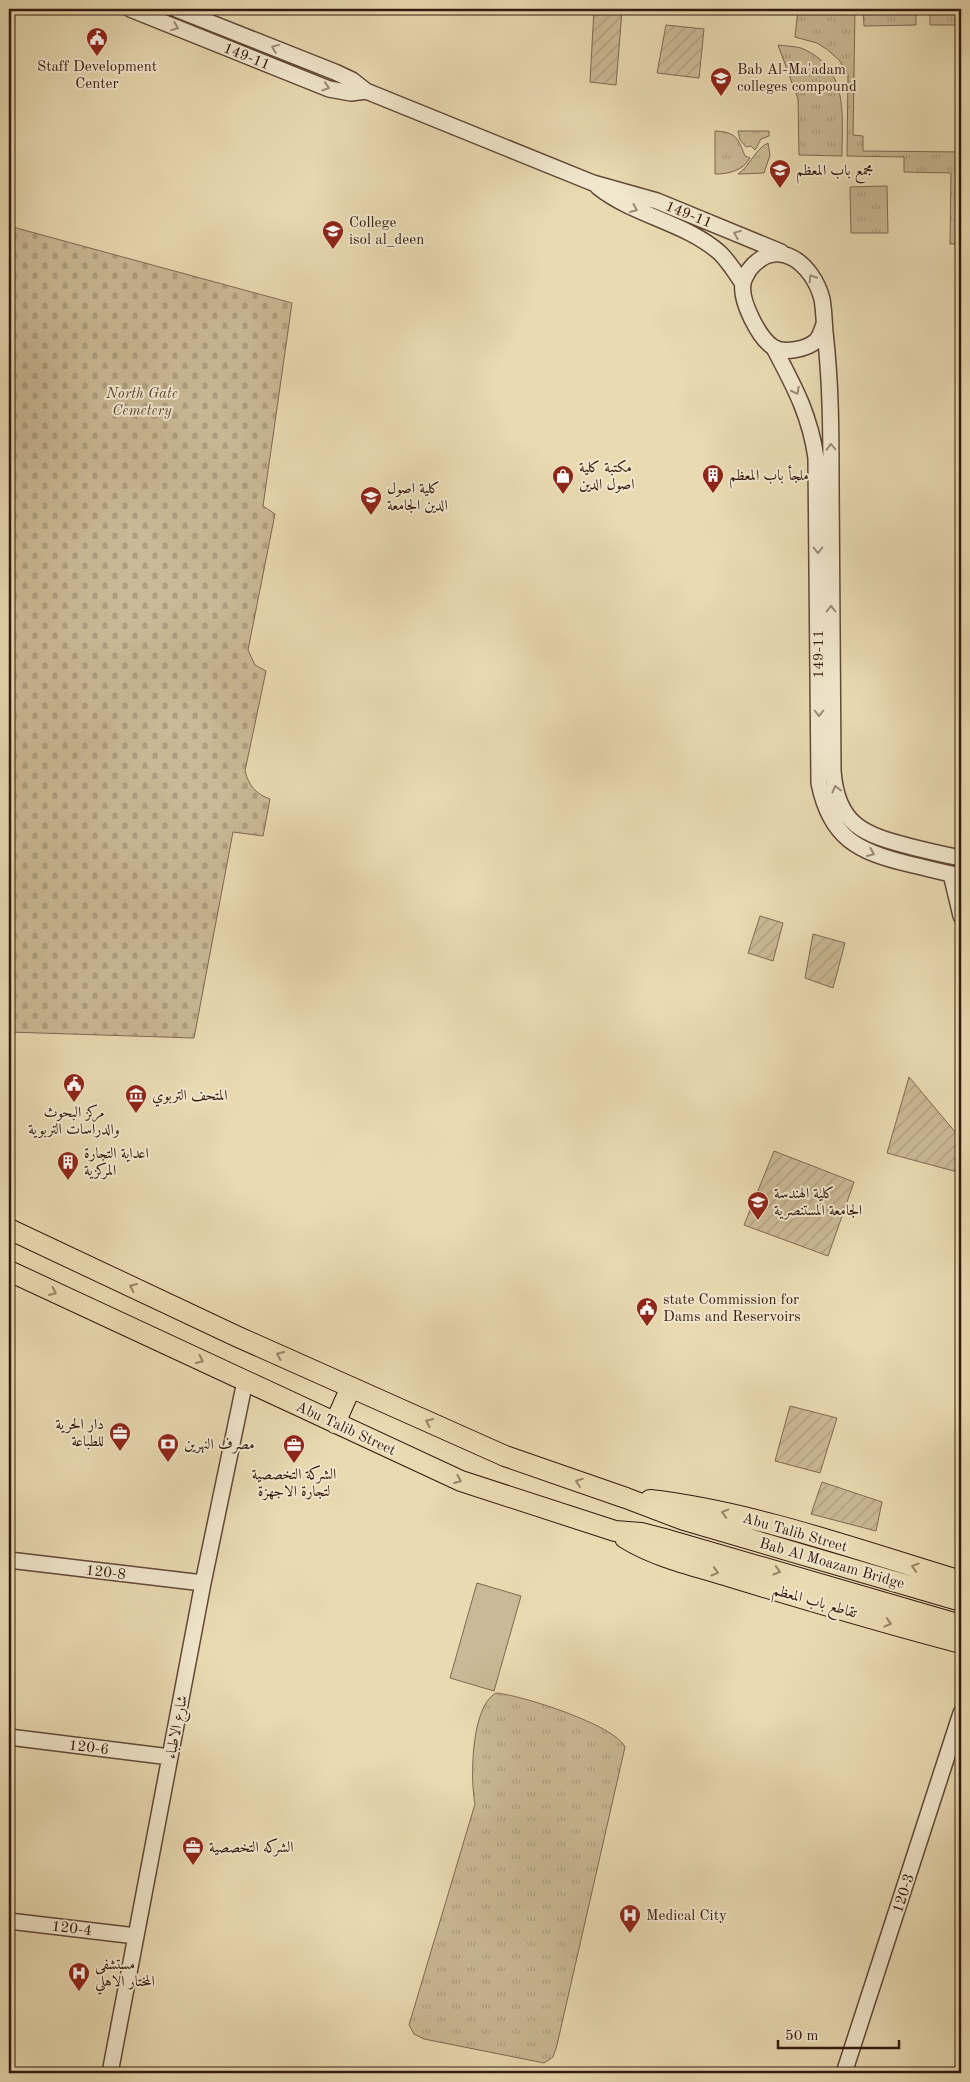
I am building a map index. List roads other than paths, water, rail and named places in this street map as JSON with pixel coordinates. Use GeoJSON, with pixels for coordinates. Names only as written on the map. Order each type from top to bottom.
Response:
{"type":"FeatureCollection","features":[{"type":"Feature","properties":{"kind":"main road","name":"Abu Talib Street"},"geometry":{"type":"LineString","coordinates":[[9,1229],[505,1456],[703,1526]]}},
{"type":"Feature","properties":{"kind":"main road","name":"Abu Talib Street"},"geometry":{"type":"LineString","coordinates":[[9,1272],[461,1481],[615,1531],[641,1533],[697,1548]]}},
{"type":"Feature","properties":{"kind":"main road"},"geometry":{"type":"LineString","coordinates":[[335,1422],[351,1387]]}},
{"type":"Feature","properties":{"kind":"main road","name":"Abu Talib Street"},"geometry":{"type":"LineString","coordinates":[[626,1498],[710,1509],[798,1532],[961,1581]]}},
{"type":"Feature","properties":{"kind":"main road","name":"Bab Al Moazam Bridge"},"geometry":{"type":"LineString","coordinates":[[703,1526],[961,1601]]}},
{"type":"Feature","properties":{"kind":"main road","name":"تقاطع باب المعظم"},"geometry":{"type":"LineString","coordinates":[[615,1531],[640,1546],[669,1557],[754,1584],[961,1643]]}},
{"type":"Feature","properties":{"kind":"main road","name":"Bab Al Moazam Bridge"},"geometry":{"type":"LineString","coordinates":[[697,1548],[961,1624]]}},
{"type":"Feature","properties":{"kind":"street","name":"149-11"},"geometry":{"type":"LineString","coordinates":[[130,9],[330,88],[351,93],[366,91]]}},
{"type":"Feature","properties":{"kind":"street","name":"149-11"},"geometry":{"type":"LineString","coordinates":[[176,9],[335,72],[352,80],[366,91],[593,183],[657,201],[782,253]]}},
{"type":"Feature","properties":{"kind":"street","name":"149-11"},"geometry":{"type":"LineString","coordinates":[[593,183],[619,202],[686,232],[719,252],[733,268],[743,284]]}},
{"type":"Feature","properties":{"kind":"street"},"geometry":{"type":"LineString","coordinates":[[782,253],[798,262],[812,278],[821,296],[825,316],[824,324],[817,340],[808,347],[787,350],[774,348],[760,333],[745,301],[743,284],[748,272],[764,256],[782,253]]}},
{"type":"Feature","properties":{"kind":"street","name":"149-11"},"geometry":{"type":"LineString","coordinates":[[824,324],[829,360],[831,456],[826,746],[819,783],[822,797],[834,823],[853,844],[878,857],[956,875]]}},
{"type":"Feature","properties":{"kind":"street","name":"149-11"},"geometry":{"type":"LineString","coordinates":[[774,348],[801,400],[808,419],[816,458],[826,746],[836,791],[844,811],[858,827],[876,838],[961,858]]}},
{"type":"Feature","properties":{"kind":"street"},"geometry":{"type":"LineString","coordinates":[[956,875],[961,916]]}},
{"type":"Feature","properties":{"kind":"street","name":"شارع الاطباء"},"geometry":{"type":"LineString","coordinates":[[110,2073],[204,1584],[246,1381]]}},
{"type":"Feature","properties":{"kind":"street","name":"120-8"},"geometry":{"type":"LineString","coordinates":[[9,1560],[204,1584]]}},
{"type":"Feature","properties":{"kind":"street","name":"120-3"},"geometry":{"type":"LineString","coordinates":[[844,2073],[961,1713]]}},
{"type":"Feature","properties":{"kind":"street","name":"120-6"},"geometry":{"type":"LineString","coordinates":[[9,1737],[170,1757]]}},
{"type":"Feature","properties":{"kind":"street","name":"120-4"},"geometry":{"type":"LineString","coordinates":[[9,1921],[136,1936]]}},
{"type":"Feature","properties":{"kind":"place","name":"Staff Development Center"},"geometry":{"type":"Point","coordinates":[97,57]}},
{"type":"Feature","properties":{"kind":"place","name":"Bab Al-Ma'adam colleges compound"},"geometry":{"type":"Point","coordinates":[721,97]}},
{"type":"Feature","properties":{"kind":"place","name":"مجمع باب المعظم"},"geometry":{"type":"Point","coordinates":[780,189]}},
{"type":"Feature","properties":{"kind":"place","name":"College isol al_deen"},"geometry":{"type":"Point","coordinates":[333,250]}},
{"type":"Feature","properties":{"kind":"place","name":"ملجأ باب المعظم"},"geometry":{"type":"Point","coordinates":[713,494]}},
{"type":"Feature","properties":{"kind":"place","name":"مكتبة كلية اصول الدين"},"geometry":{"type":"Point","coordinates":[563,495]}},
{"type":"Feature","properties":{"kind":"place","name":"كلية اصول الدين الجامعة"},"geometry":{"type":"Point","coordinates":[371,516]}},
{"type":"Feature","properties":{"kind":"place","name":"مركز البحوث والدراسات التربوية"},"geometry":{"type":"Point","coordinates":[74,1103]}},
{"type":"Feature","properties":{"kind":"place","name":"المتحف التربوي"},"geometry":{"type":"Point","coordinates":[136,1114]}},
{"type":"Feature","properties":{"kind":"place","name":"اعداية التجارة المركزية"},"geometry":{"type":"Point","coordinates":[68,1181]}},
{"type":"Feature","properties":{"kind":"place","name":"كلية الهندسة الجامعة المستنصرية"},"geometry":{"type":"Point","coordinates":[758,1221]}},
{"type":"Feature","properties":{"kind":"place","name":"state Commission for Dams and Reservoirs"},"geometry":{"type":"Point","coordinates":[647,1327]}},
{"type":"Feature","properties":{"kind":"place","name":"دار الحرية للطباعة"},"geometry":{"type":"Point","coordinates":[120,1452]}},
{"type":"Feature","properties":{"kind":"place","name":"مصرف النهرين"},"geometry":{"type":"Point","coordinates":[168,1463]}},
{"type":"Feature","properties":{"kind":"place","name":"الشركة التخصصية لتجارة الاجهزة"},"geometry":{"type":"Point","coordinates":[294,1464]}},
{"type":"Feature","properties":{"kind":"place","name":"الشركه التخصصية"},"geometry":{"type":"Point","coordinates":[193,1866]}},
{"type":"Feature","properties":{"kind":"place","name":"Medical City"},"geometry":{"type":"Point","coordinates":[630,1934]}},
{"type":"Feature","properties":{"kind":"place","name":"مستشفى المختار الاهلي"},"geometry":{"type":"Point","coordinates":[79,1992]}},
{"type":"Feature","properties":{"kind":"park label","name":"North Gate Cemetery"},"geometry":{"type":"Point","coordinates":[142,402]}}]}
